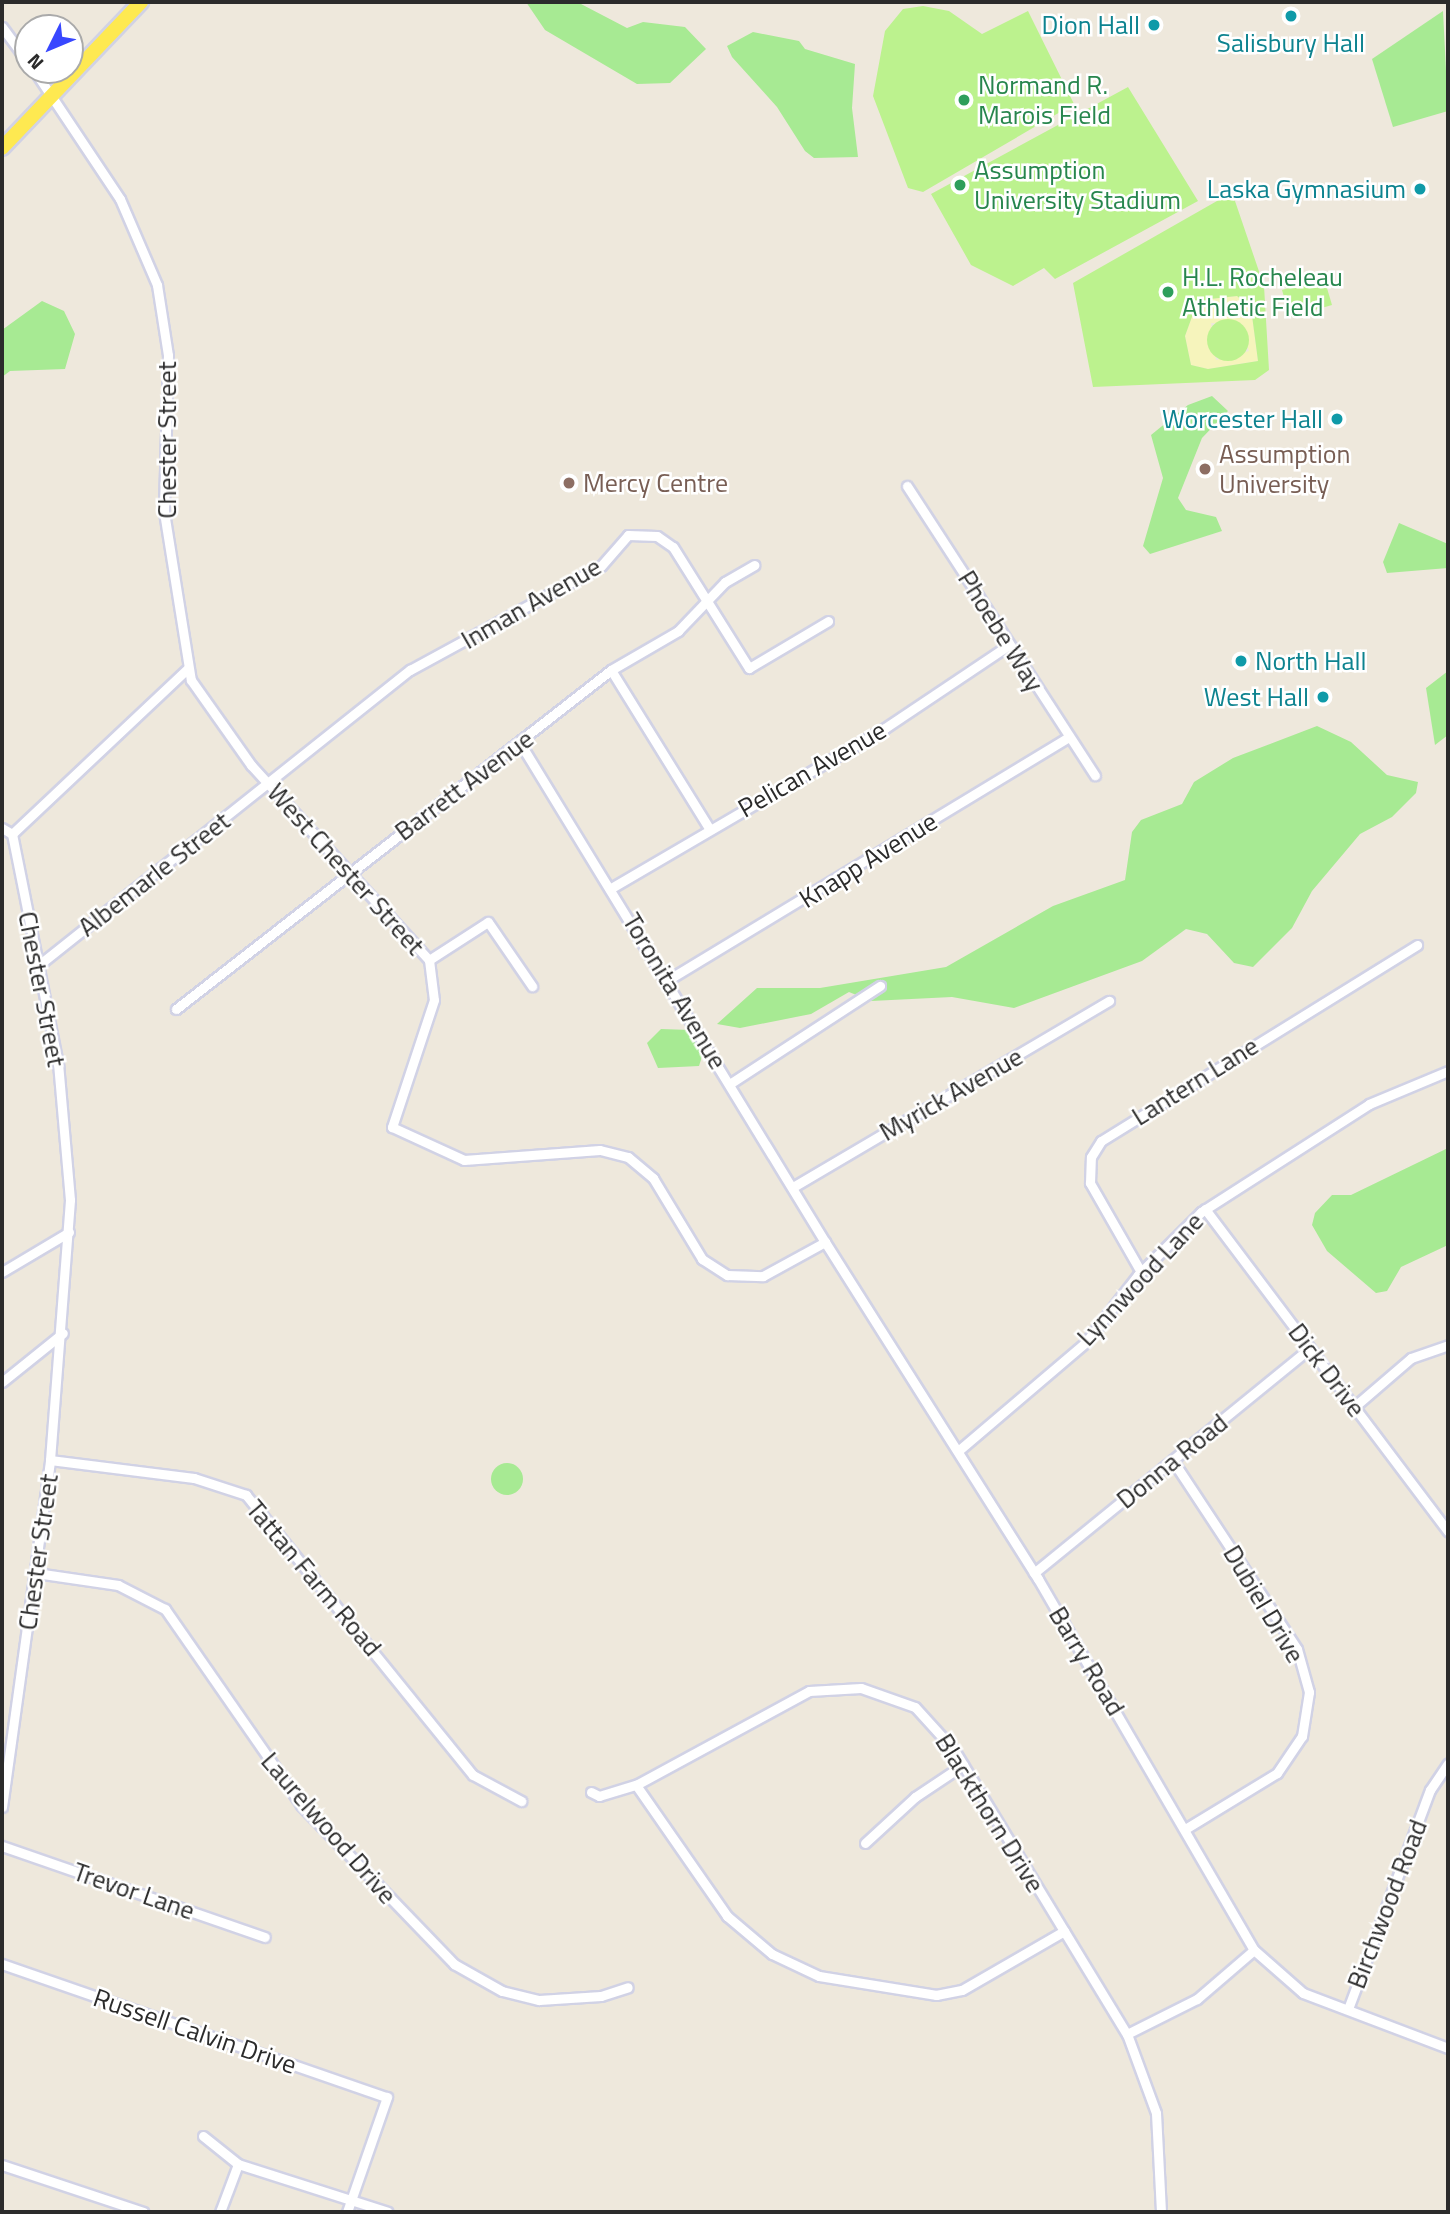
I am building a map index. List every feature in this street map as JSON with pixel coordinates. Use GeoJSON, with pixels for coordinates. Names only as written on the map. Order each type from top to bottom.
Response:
{"type":"FeatureCollection","features":[{"type":"Feature","properties":{"kind":"main road"},"geometry":{"type":"LineString","coordinates":[[2,148],[141,2]]}},
{"type":"Feature","properties":{"kind":"street"},"geometry":{"type":"LineString","coordinates":[[2,27],[14,43]]}},
{"type":"Feature","properties":{"kind":"street","name":"Chester Street"},"geometry":{"type":"LineString","coordinates":[[44,84],[128,214],[160,300],[168,370],[164,512],[187,669]]}},
{"type":"Feature","properties":{"kind":"street","name":"Phoebe Way"},"geometry":{"type":"LineString","coordinates":[[907,486],[1068,738],[1095,775]]}},
{"type":"Feature","properties":{"kind":"street","name":"Inman Avenue"},"geometry":{"type":"LineString","coordinates":[[268,784],[410,670],[601,566],[628,535],[668,542],[751,668],[828,621]]}},
{"type":"Feature","properties":{"kind":"street","name":"Barrett Avenue"},"geometry":{"type":"LineString","coordinates":[[176,1009],[611,670],[678,631],[706,603],[754,565]]}},
{"type":"Feature","properties":{"kind":"street","name":"Pelican Avenue"},"geometry":{"type":"LineString","coordinates":[[613,887],[709,828],[891,724],[1009,645]]}},
{"type":"Feature","properties":{"kind":"street"},"geometry":{"type":"LineString","coordinates":[[2,828],[12,834],[187,669]]}},
{"type":"Feature","properties":{"kind":"street","name":"West Chester Street"},"geometry":{"type":"LineString","coordinates":[[187,669],[214,716],[268,784],[429,960],[435,1000],[392,1127],[464,1160],[600,1150],[628,1157],[653,1178],[710,1267],[744,1278],[771,1272],[825,1242]]}},
{"type":"Feature","properties":{"kind":"street"},"geometry":{"type":"LineString","coordinates":[[611,670],[709,828]]}},
{"type":"Feature","properties":{"kind":"street","name":"Knapp Avenue"},"geometry":{"type":"LineString","coordinates":[[666,981],[1068,738]]}},
{"type":"Feature","properties":{"kind":"street","name":"Toronita Avenue"},"geometry":{"type":"LineString","coordinates":[[520,743],[613,887],[666,981],[731,1083],[825,1242]]}},
{"type":"Feature","properties":{"kind":"street","name":"Albemarle Street"},"geometry":{"type":"LineString","coordinates":[[40,964],[268,784]]}},
{"type":"Feature","properties":{"kind":"street","name":"Chester Street"},"geometry":{"type":"LineString","coordinates":[[2,1807],[50,1460],[64,1333],[68,1232],[65,1117],[40,964],[12,834]]}},
{"type":"Feature","properties":{"kind":"street"},"geometry":{"type":"LineString","coordinates":[[429,960],[488,922],[532,986]]}},
{"type":"Feature","properties":{"kind":"street","name":"Lantern Lane"},"geometry":{"type":"LineString","coordinates":[[1141,1272],[1090,1183],[1091,1157],[1101,1142],[1417,945]]}},
{"type":"Feature","properties":{"kind":"street"},"geometry":{"type":"LineString","coordinates":[[731,1083],[880,986]]}},
{"type":"Feature","properties":{"kind":"street","name":"Myrick Avenue"},"geometry":{"type":"LineString","coordinates":[[793,1187],[1109,1001]]}},
{"type":"Feature","properties":{"kind":"street","name":"Lynnwood Lane"},"geometry":{"type":"LineString","coordinates":[[958,1451],[1086,1342],[1141,1272],[1205,1209],[1369,1104],[1448,1071]]}},
{"type":"Feature","properties":{"kind":"street","name":"Dick Drive"},"geometry":{"type":"LineString","coordinates":[[1205,1209],[1448,1532]]}},
{"type":"Feature","properties":{"kind":"street"},"geometry":{"type":"LineString","coordinates":[[2,1272],[68,1232]]}},
{"type":"Feature","properties":{"kind":"street","name":"Barry Road"},"geometry":{"type":"LineString","coordinates":[[825,1242],[1034,1573],[1187,1828],[1254,1950],[1285,1983],[1448,2048]]}},
{"type":"Feature","properties":{"kind":"street"},"geometry":{"type":"LineString","coordinates":[[2,1382],[64,1333]]}},
{"type":"Feature","properties":{"kind":"street"},"geometry":{"type":"LineString","coordinates":[[1354,1406],[1411,1358],[1448,1345]]}},
{"type":"Feature","properties":{"kind":"street","name":"Donna Road"},"geometry":{"type":"LineString","coordinates":[[1034,1573],[1310,1348]]}},
{"type":"Feature","properties":{"kind":"street","name":"Tattan Farm Road"},"geometry":{"type":"LineString","coordinates":[[50,1460],[203,1479],[246,1495],[473,1775],[521,1801]]}},
{"type":"Feature","properties":{"kind":"street","name":"Dubiel Drive"},"geometry":{"type":"LineString","coordinates":[[1173,1461],[1297,1649],[1309,1692],[1302,1736],[1277,1773],[1187,1828]]}},
{"type":"Feature","properties":{"kind":"street","name":"Laurelwood Drive"},"geometry":{"type":"LineString","coordinates":[[36,1573],[118,1586],[165,1609],[301,1805],[454,1964],[502,1991],[539,2000],[601,1996],[628,1987]]}},
{"type":"Feature","properties":{"kind":"street","name":"Blackthorn Drive"},"geometry":{"type":"LineString","coordinates":[[591,1792],[599,1796],[636,1785],[795,1696],[827,1686],[884,1692],[915,1707],[963,1765],[1127,2034],[1156,2113],[1161,2212]]}},
{"type":"Feature","properties":{"kind":"street","name":"Birchwood Road"},"geometry":{"type":"LineString","coordinates":[[1348,2009],[1430,1790],[1448,1763]]}},
{"type":"Feature","properties":{"kind":"street"},"geometry":{"type":"LineString","coordinates":[[865,1843],[915,1797],[963,1765]]}},
{"type":"Feature","properties":{"kind":"street"},"geometry":{"type":"LineString","coordinates":[[636,1785],[727,1916],[772,1954],[819,1976],[936,1995],[962,1990],[1064,1931]]}},
{"type":"Feature","properties":{"kind":"street","name":"Trevor Lane"},"geometry":{"type":"LineString","coordinates":[[2,1846],[265,1937]]}},
{"type":"Feature","properties":{"kind":"street"},"geometry":{"type":"LineString","coordinates":[[1127,2034],[1196,1999],[1254,1950]]}},
{"type":"Feature","properties":{"kind":"street","name":"Russell Calvin Drive"},"geometry":{"type":"LineString","coordinates":[[2,1964],[387,2098],[352,2199]]}},
{"type":"Feature","properties":{"kind":"street"},"geometry":{"type":"LineString","coordinates":[[203,2136],[238,2164],[388,2212]]}},
{"type":"Feature","properties":{"kind":"street"},"geometry":{"type":"LineString","coordinates":[[220,2212],[238,2164]]}},
{"type":"Feature","properties":{"kind":"street"},"geometry":{"type":"LineString","coordinates":[[2,2165],[143,2212]]}},
{"type":"Feature","properties":{"kind":"street"},"geometry":{"type":"LineString","coordinates":[[347,2212],[352,2199]]}},
{"type":"Feature","properties":{"kind":"green space"},"geometry":{"type":"Polygon","coordinates":[[[526,2],[581,4],[627,28],[643,22],[685,27],[706,49],[670,83],[637,84],[545,30],[526,2]]]}},
{"type":"Feature","properties":{"kind":"green space","name":"Normand R. Marois Field"},"geometry":{"type":"Polygon","coordinates":[[[923,6],[949,11],[982,34],[1028,11],[1074,104],[923,192],[908,188],[873,96],[885,31],[903,9],[923,6]]]}},
{"type":"Feature","properties":{"kind":"green space"},"geometry":{"type":"Polygon","coordinates":[[[1443,11],[1448,111],[1393,127],[1372,59],[1443,11]]]}},
{"type":"Feature","properties":{"kind":"green space"},"geometry":{"type":"Polygon","coordinates":[[[753,32],[799,41],[805,49],[855,64],[852,108],[858,157],[814,158],[805,151],[777,107],[732,57],[727,46],[753,32]]]}},
{"type":"Feature","properties":{"kind":"green space"},"geometry":{"type":"Polygon","coordinates":[[[1128,87],[1198,201],[1055,279],[1044,268],[1013,286],[971,265],[931,194],[1128,87]]]}},
{"type":"Feature","properties":{"kind":"green space","name":"H.L. Rocheleau Athletic Field"},"geometry":{"type":"Polygon","coordinates":[[[1224,197],[1235,201],[1264,286],[1269,370],[1255,380],[1093,387],[1073,283],[1224,197]],[[1237,296],[1210,299],[1193,314],[1185,336],[1191,365],[1208,369],[1258,361],[1251,308],[1237,296]]]}},
{"type":"Feature","properties":{"kind":"green space"},"geometry":{"type":"Polygon","coordinates":[[[1324,278],[1332,305],[1290,317],[1282,290],[1324,278]]]}},
{"type":"Feature","properties":{"kind":"green space"},"geometry":{"type":"Polygon","coordinates":[[[42,301],[64,311],[75,334],[65,369],[10,371],[2,377],[2,330],[42,301]]]}},
{"type":"Feature","properties":{"kind":"green space"},"geometry":{"type":"Polygon","coordinates":[[[1228,319],[1243,325],[1249,340],[1243,355],[1228,361],[1213,355],[1207,340],[1213,325],[1228,319]]]}},
{"type":"Feature","properties":{"kind":"green space"},"geometry":{"type":"Polygon","coordinates":[[[1212,396],[1228,411],[1202,438],[1178,498],[1186,510],[1216,517],[1222,531],[1150,554],[1143,546],[1163,478],[1151,435],[1188,405],[1212,396]]]}},
{"type":"Feature","properties":{"kind":"green space"},"geometry":{"type":"Polygon","coordinates":[[[1399,523],[1448,544],[1448,568],[1387,573],[1383,562],[1399,523]]]}},
{"type":"Feature","properties":{"kind":"green space"},"geometry":{"type":"Polygon","coordinates":[[[1448,671],[1448,735],[1435,745],[1426,688],[1448,671]]]}},
{"type":"Feature","properties":{"kind":"green space"},"geometry":{"type":"Polygon","coordinates":[[[1317,726],[1351,742],[1387,775],[1418,782],[1416,793],[1392,817],[1360,834],[1312,891],[1292,928],[1253,967],[1234,963],[1207,934],[1186,929],[1142,961],[1014,1008],[952,997],[871,1001],[849,992],[811,1014],[740,1028],[717,1024],[757,988],[820,988],[946,967],[1053,906],[1125,880],[1132,832],[1141,820],[1182,804],[1194,782],[1233,758],[1317,726]]]}},
{"type":"Feature","properties":{"kind":"green space"},"geometry":{"type":"Polygon","coordinates":[[[661,1029],[690,1030],[703,1053],[699,1066],[658,1068],[647,1043],[661,1029]]]}},
{"type":"Feature","properties":{"kind":"green space"},"geometry":{"type":"Polygon","coordinates":[[[1448,1148],[1448,1245],[1401,1267],[1387,1291],[1376,1293],[1327,1251],[1312,1225],[1315,1213],[1332,1195],[1351,1195],[1448,1148]]]}},
{"type":"Feature","properties":{"kind":"green space"},"geometry":{"type":"Polygon","coordinates":[[[507,1463],[518,1468],[523,1479],[518,1490],[507,1495],[496,1490],[491,1479],[496,1468],[507,1463]]]}},
{"type":"Feature","properties":{"kind":"sand"},"geometry":{"type":"Polygon","coordinates":[[[1237,296],[1251,308],[1258,361],[1208,369],[1191,365],[1185,336],[1193,314],[1210,299],[1237,296]],[[1211,323],[1216,360],[1249,351],[1239,324],[1211,323]]]}},
{"type":"Feature","properties":{"kind":"place","name":"Salisbury Hall"},"geometry":{"type":"Point","coordinates":[1291,16]}},
{"type":"Feature","properties":{"kind":"place","name":"Dion Hall"},"geometry":{"type":"Point","coordinates":[1154,25]}},
{"type":"Feature","properties":{"kind":"place","name":"Normand R. Marois Field"},"geometry":{"type":"Point","coordinates":[964,100]}},
{"type":"Feature","properties":{"kind":"place","name":"Assumption University Stadium"},"geometry":{"type":"Point","coordinates":[960,185]}},
{"type":"Feature","properties":{"kind":"place","name":"Laska Gymnasium"},"geometry":{"type":"Point","coordinates":[1420,189]}},
{"type":"Feature","properties":{"kind":"place","name":"H.L. Rocheleau Athletic Field"},"geometry":{"type":"Point","coordinates":[1168,292]}},
{"type":"Feature","properties":{"kind":"place","name":"Worcester Hall"},"geometry":{"type":"Point","coordinates":[1337,419]}},
{"type":"Feature","properties":{"kind":"place","name":"Assumption University"},"geometry":{"type":"Point","coordinates":[1205,469]}},
{"type":"Feature","properties":{"kind":"place","name":"Mercy Centre"},"geometry":{"type":"Point","coordinates":[569,483]}},
{"type":"Feature","properties":{"kind":"place","name":"North Hall"},"geometry":{"type":"Point","coordinates":[1241,661]}},
{"type":"Feature","properties":{"kind":"place","name":"West Hall"},"geometry":{"type":"Point","coordinates":[1323,697]}}]}
